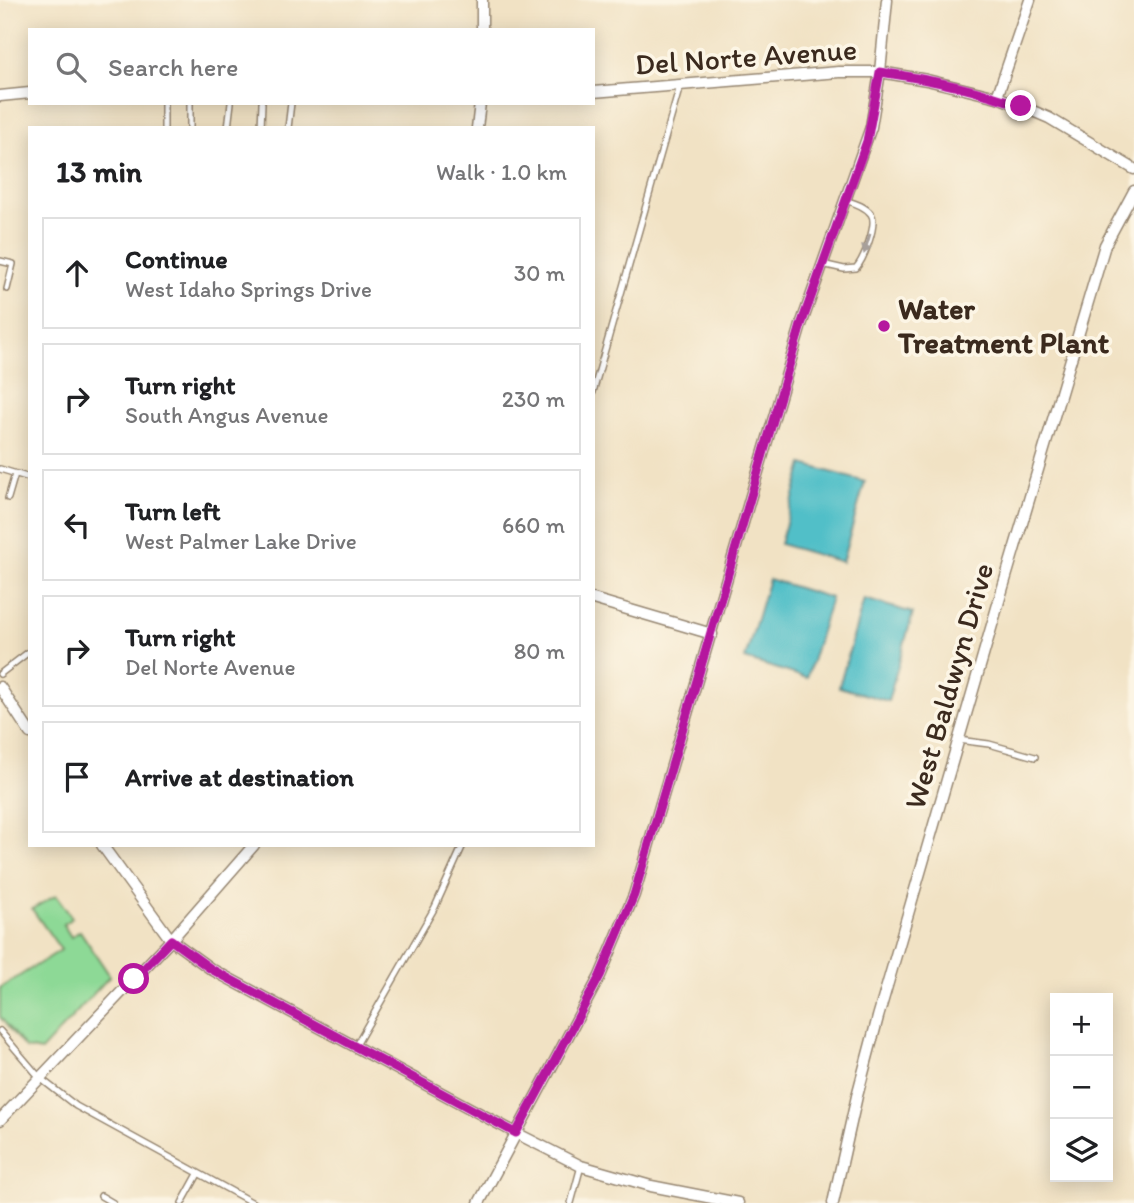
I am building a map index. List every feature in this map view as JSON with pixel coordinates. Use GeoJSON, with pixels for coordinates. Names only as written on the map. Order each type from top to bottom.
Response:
{"type":"FeatureCollection","features":[{"type":"Feature","properties":{"kind":"street"},"geometry":{"type":"LineString","coordinates":[[482,0],[482,28]]}},
{"type":"Feature","properties":{"kind":"street"},"geometry":{"type":"LineString","coordinates":[[479,1203],[600,976],[624,923],[647,857],[801,325],[869,134],[880,72],[887,0]]}},
{"type":"Feature","properties":{"kind":"street"},"geometry":{"type":"LineString","coordinates":[[997,97],[1030,0]]}},
{"type":"Feature","properties":{"kind":"street","name":"Del Norte Avenue"},"geometry":{"type":"LineString","coordinates":[[595,92],[826,73],[880,72],[928,80],[997,97],[1049,118],[1134,169]]}},
{"type":"Feature","properties":{"kind":"street"},"geometry":{"type":"LineString","coordinates":[[0,96],[28,93]]}},
{"type":"Feature","properties":{"kind":"street"},"geometry":{"type":"LineString","coordinates":[[477,126],[480,105]]}},
{"type":"Feature","properties":{"kind":"street","name":"West Baldwyn Drive"},"geometry":{"type":"LineString","coordinates":[[832,1203],[878,1017],[1105,245],[1134,191]]}},
{"type":"Feature","properties":{"kind":"street"},"geometry":{"type":"LineString","coordinates":[[595,600],[712,634]]}},
{"type":"Feature","properties":{"kind":"street"},"geometry":{"type":"LineString","coordinates":[[0,687],[28,730]]}},
{"type":"Feature","properties":{"kind":"street"},"geometry":{"type":"LineString","coordinates":[[103,847],[171,940],[211,969],[581,1166],[712,1201],[738,1203]]}},
{"type":"Feature","properties":{"kind":"street"},"geometry":{"type":"LineString","coordinates":[[0,1120],[171,940],[252,847]]}},
{"type":"Feature","properties":{"kind":"lane"},"geometry":{"type":"LineString","coordinates":[[595,385],[680,86]]}},
{"type":"Feature","properties":{"kind":"lane"},"geometry":{"type":"LineString","coordinates":[[164,105],[164,126]]}},
{"type":"Feature","properties":{"kind":"lane"},"geometry":{"type":"LineString","coordinates":[[190,105],[190,126]]}},
{"type":"Feature","properties":{"kind":"lane"},"geometry":{"type":"LineString","coordinates":[[228,126],[231,105]]}},
{"type":"Feature","properties":{"kind":"lane"},"geometry":{"type":"LineString","coordinates":[[261,126],[262,105]]}},
{"type":"Feature","properties":{"kind":"lane"},"geometry":{"type":"LineString","coordinates":[[288,126],[291,105]]}},
{"type":"Feature","properties":{"kind":"lane"},"geometry":{"type":"LineString","coordinates":[[821,264],[844,269],[856,268],[862,262],[874,222],[872,214],[845,200]]}},
{"type":"Feature","properties":{"kind":"lane"},"geometry":{"type":"LineString","coordinates":[[0,261],[13,264],[7,289]]}},
{"type":"Feature","properties":{"kind":"lane"},"geometry":{"type":"LineString","coordinates":[[0,469],[28,477]]}},
{"type":"Feature","properties":{"kind":"lane"},"geometry":{"type":"LineString","coordinates":[[8,498],[15,474]]}},
{"type":"Feature","properties":{"kind":"lane"},"geometry":{"type":"LineString","coordinates":[[0,674],[28,653]]}},
{"type":"Feature","properties":{"kind":"lane"},"geometry":{"type":"LineString","coordinates":[[958,740],[989,744],[1035,757]]}},
{"type":"Feature","properties":{"kind":"lane"},"geometry":{"type":"LineString","coordinates":[[355,1047],[435,907],[462,847]]}},
{"type":"Feature","properties":{"kind":"lane"},"geometry":{"type":"LineString","coordinates":[[0,1031],[40,1078],[95,1118],[253,1203]]}},
{"type":"Feature","properties":{"kind":"lane"},"geometry":{"type":"LineString","coordinates":[[570,1203],[581,1166]]}},
{"type":"Feature","properties":{"kind":"lane"},"geometry":{"type":"LineString","coordinates":[[182,1203],[198,1174]]}},
{"type":"Feature","properties":{"kind":"lane"},"geometry":{"type":"LineString","coordinates":[[101,1196],[113,1203]]}},
{"type":"Feature","properties":{"kind":"green space"},"geometry":{"type":"Polygon","coordinates":[[[56,895],[72,918],[63,924],[71,937],[80,931],[110,976],[41,1051],[25,1048],[0,1017],[0,988],[61,950],[32,909],[56,895]]]}},
{"type":"Feature","properties":{"kind":"water"},"geometry":{"type":"Polygon","coordinates":[[[803,464],[865,482],[842,562],[780,544],[803,464]]]}},
{"type":"Feature","properties":{"kind":"water"},"geometry":{"type":"Polygon","coordinates":[[[769,579],[831,598],[807,678],[745,659],[769,579]]]}},
{"type":"Feature","properties":{"kind":"water"},"geometry":{"type":"Polygon","coordinates":[[[864,599],[913,613],[888,701],[839,687],[864,599]]]}},
{"type":"Feature","properties":{"kind":"place","name":"Water Treatment Plant"},"geometry":{"type":"Point","coordinates":[884,326]}},
{"type":"Feature","properties":{"kind":"route"},"geometry":{"type":"LineString","coordinates":[[134,979],[171,940],[211,969],[516,1133],[600,976],[634,895],[801,325],[867,141],[880,72],[928,80],[997,97],[1021,106]]}}]}
